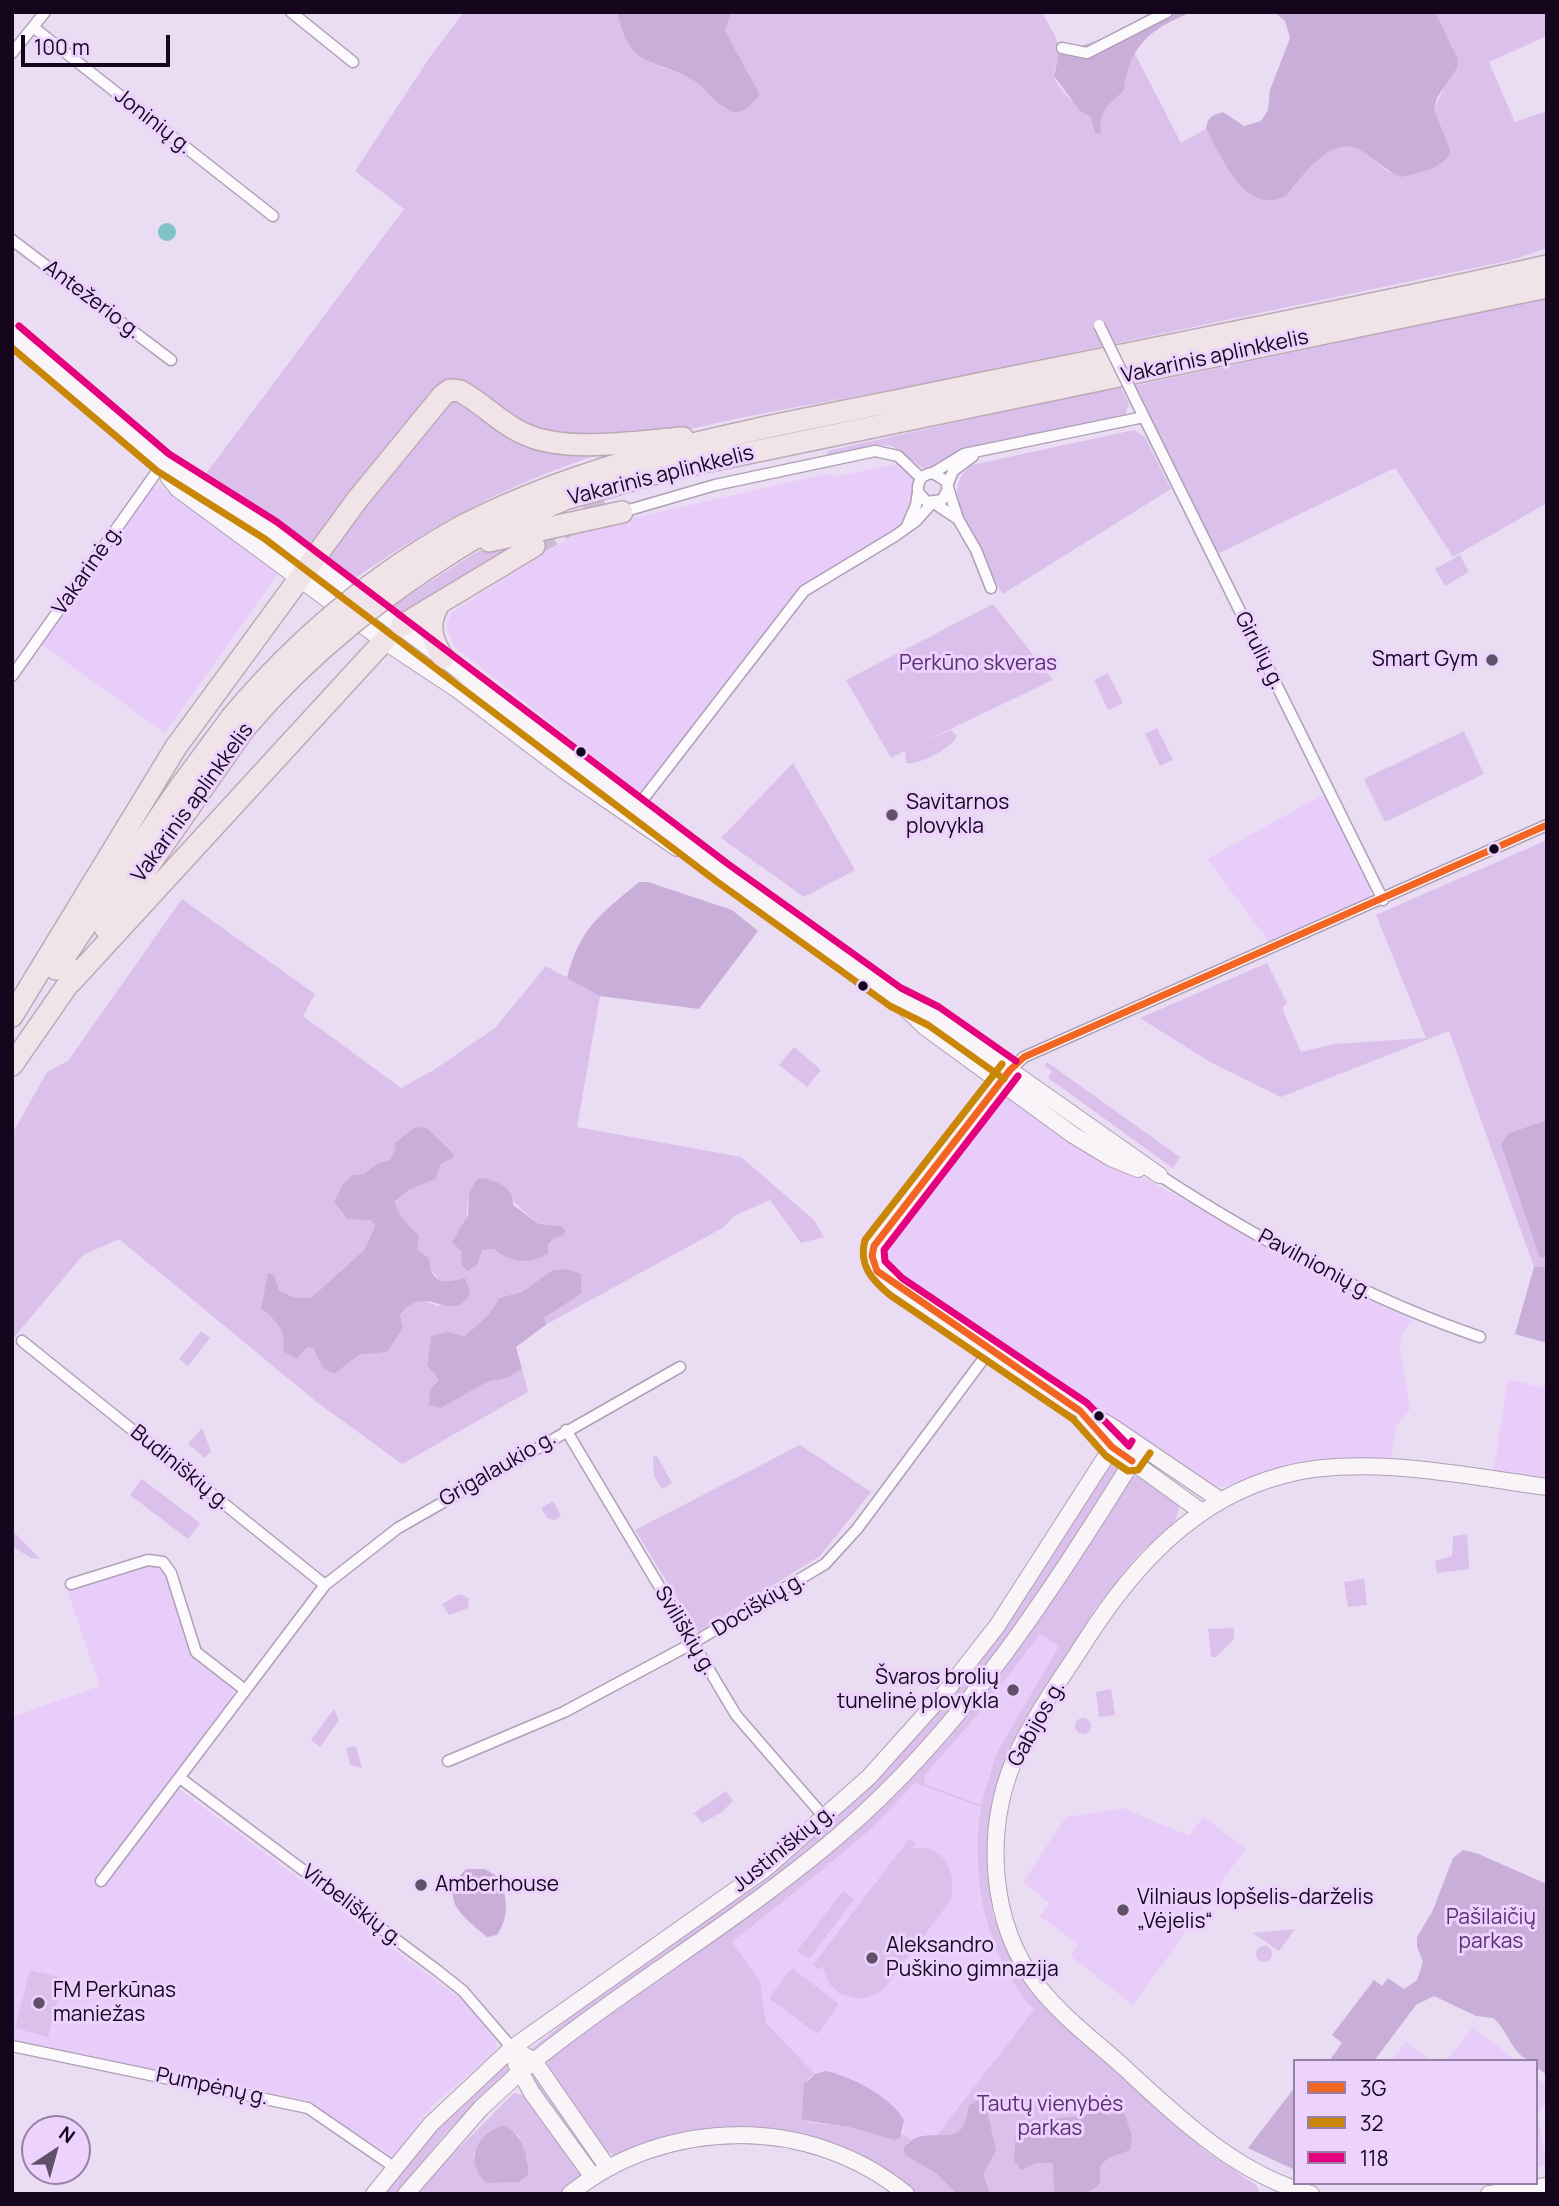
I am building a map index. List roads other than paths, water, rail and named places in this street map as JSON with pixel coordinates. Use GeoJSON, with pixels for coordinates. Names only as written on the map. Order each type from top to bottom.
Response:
{"type":"FeatureCollection","features":[{"type":"Feature","properties":{"kind":"highway"},"geometry":{"type":"LineString","coordinates":[[1506,273],[1547,255]]}},
{"type":"Feature","properties":{"kind":"highway","name":"Vakarinis aplinkkelis"},"geometry":{"type":"LineString","coordinates":[[12,1065],[71,982],[238,724],[341,630],[471,537],[519,498],[582,475],[724,436],[1547,266]]}},
{"type":"Feature","properties":{"kind":"highway","name":"Vakarinis aplinkkelis"},"geometry":{"type":"LineString","coordinates":[[12,1029],[294,648],[344,604],[416,552],[471,537],[531,512],[621,481],[1547,287]]}},
{"type":"Feature","properties":{"kind":"highway"},"geometry":{"type":"LineString","coordinates":[[12,1016],[154,780],[312,561],[434,403],[450,390],[470,396],[516,430],[544,440],[588,442],[724,436]]}},
{"type":"Feature","properties":{"kind":"highway"},"geometry":{"type":"LineString","coordinates":[[471,537],[617,506],[662,483],[886,432],[936,414]]}},
{"type":"Feature","properties":{"kind":"highway"},"geometry":{"type":"LineString","coordinates":[[401,626],[534,546]]}},
{"type":"Feature","properties":{"kind":"highway"},"geometry":{"type":"LineString","coordinates":[[439,604],[432,620],[432,635],[443,658]]}},
{"type":"Feature","properties":{"kind":"highway"},"geometry":{"type":"LineString","coordinates":[[71,982],[378,637]]}},
{"type":"Feature","properties":{"kind":"street"},"geometry":{"type":"LineString","coordinates":[[12,53],[45,12]]}},
{"type":"Feature","properties":{"kind":"street"},"geometry":{"type":"LineString","coordinates":[[291,12],[353,62]]}},
{"type":"Feature","properties":{"kind":"street"},"geometry":{"type":"LineString","coordinates":[[1062,48],[1076,53],[1094,51],[1167,12]]}},
{"type":"Feature","properties":{"kind":"street","name":"Joninių g."},"geometry":{"type":"LineString","coordinates":[[33,27],[274,216]]}},
{"type":"Feature","properties":{"kind":"street","name":"Antežerio g."},"geometry":{"type":"LineString","coordinates":[[12,240],[171,360]]}},
{"type":"Feature","properties":{"kind":"street","name":"Girulių g."},"geometry":{"type":"LineString","coordinates":[[1098,325],[1382,900]]}},
{"type":"Feature","properties":{"kind":"street"},"geometry":{"type":"LineString","coordinates":[[12,334],[163,463]]}},
{"type":"Feature","properties":{"kind":"street"},"geometry":{"type":"LineString","coordinates":[[921,478],[956,457],[1144,417]]}},
{"type":"Feature","properties":{"kind":"street"},"geometry":{"type":"LineString","coordinates":[[617,506],[875,451],[898,456],[921,478]]}},
{"type":"Feature","properties":{"kind":"street"},"geometry":{"type":"LineString","coordinates":[[633,812],[804,591],[916,521],[933,503],[942,500],[960,463],[978,453]]}},
{"type":"Feature","properties":{"kind":"street","name":"Pavilnionių g."},"geometry":{"type":"LineString","coordinates":[[163,463],[227,500],[401,626],[667,842],[722,872],[896,997],[933,1016],[1005,1077],[1159,1175],[1312,1266],[1404,1310],[1480,1338]]}},
{"type":"Feature","properties":{"kind":"street","name":"Pavilnionių g."},"geometry":{"type":"LineString","coordinates":[[163,463],[169,478],[178,489],[299,579],[378,637],[633,812]]}},
{"type":"Feature","properties":{"kind":"street","name":"Vakarinė g."},"geometry":{"type":"LineString","coordinates":[[12,676],[163,463]]}},
{"type":"Feature","properties":{"kind":"street"},"geometry":{"type":"LineString","coordinates":[[933,473],[943,477],[958,519],[976,550],[991,588]]}},
{"type":"Feature","properties":{"kind":"street"},"geometry":{"type":"LineString","coordinates":[[907,526],[916,505],[921,478]]}},
{"type":"Feature","properties":{"kind":"street"},"geometry":{"type":"LineString","coordinates":[[918,492],[923,499],[958,519]]}},
{"type":"Feature","properties":{"kind":"street"},"geometry":{"type":"LineString","coordinates":[[378,637],[401,626]]}},
{"type":"Feature","properties":{"kind":"street"},"geometry":{"type":"LineString","coordinates":[[1202,1512],[1132,1461],[1116,1440],[1080,1410],[877,1271],[872,1256],[874,1246],[1005,1077],[1024,1057],[1547,825]]}},
{"type":"Feature","properties":{"kind":"street","name":"Budiniškių g."},"geometry":{"type":"LineString","coordinates":[[22,1342],[325,1585]]}},
{"type":"Feature","properties":{"kind":"street","name":"Dociškių g."},"geometry":{"type":"LineString","coordinates":[[448,1761],[546,1721],[693,1643],[825,1564],[857,1529],[990,1350]]}},
{"type":"Feature","properties":{"kind":"street","name":"Grigalaukio g."},"geometry":{"type":"LineString","coordinates":[[325,1585],[398,1528],[680,1367]]}},
{"type":"Feature","properties":{"kind":"street","name":"Sviliškių g."},"geometry":{"type":"LineString","coordinates":[[566,1430],[736,1716],[825,1818]]}},
{"type":"Feature","properties":{"kind":"street"},"geometry":{"type":"LineString","coordinates":[[1116,1440],[1141,1447],[1220,1500]]}},
{"type":"Feature","properties":{"kind":"street","name":"Justiniškių g."},"geometry":{"type":"LineString","coordinates":[[374,2194],[394,2167],[467,2088],[512,2048],[765,1869],[825,1818],[890,1754],[947,1690],[989,1637],[1116,1440]]}},
{"type":"Feature","properties":{"kind":"street","name":"Justiniškių g."},"geometry":{"type":"LineString","coordinates":[[406,2194],[473,2116],[519,2073],[774,1890],[839,1836],[900,1777],[970,1699],[1025,1626],[1141,1447]]}},
{"type":"Feature","properties":{"kind":"street","name":"Gabijos g."},"geometry":{"type":"LineString","coordinates":[[1311,2194],[1269,2186],[1203,2137],[1052,2003],[1026,1968],[1004,1921],[996,1872],[997,1828],[1002,1799],[1021,1745],[1121,1589],[1159,1547],[1220,1500],[1282,1475],[1360,1466],[1547,1487]]}},
{"type":"Feature","properties":{"kind":"street"},"geometry":{"type":"LineString","coordinates":[[71,1584],[148,1560],[163,1562],[170,1573],[196,1651],[245,1690]]}},
{"type":"Feature","properties":{"kind":"street"},"geometry":{"type":"LineString","coordinates":[[101,1881],[325,1585]]}},
{"type":"Feature","properties":{"kind":"street","name":"Virbeliškių g."},"geometry":{"type":"LineString","coordinates":[[180,1778],[438,1970],[463,1992],[512,2048]]}},
{"type":"Feature","properties":{"kind":"street","name":"Pumpėnų g."},"geometry":{"type":"LineString","coordinates":[[12,2046],[308,2108],[394,2167]]}},
{"type":"Feature","properties":{"kind":"street"},"geometry":{"type":"LineString","coordinates":[[512,2048],[534,2061],[608,2168]]}},
{"type":"Feature","properties":{"kind":"street"},"geometry":{"type":"LineString","coordinates":[[512,2048],[519,2073],[593,2177]]}},
{"type":"Feature","properties":{"kind":"street"},"geometry":{"type":"LineString","coordinates":[[570,2194],[608,2168],[645,2151],[719,2135],[772,2136],[813,2145],[852,2159],[906,2194]]}},
{"type":"Feature","properties":{"kind":"street"},"geometry":{"type":"LineString","coordinates":[[1489,2194],[1547,2186]]}},
{"type":"Feature","properties":{"kind":"tunnel"},"geometry":{"type":"LineString","coordinates":[[534,546],[612,500]]}},
{"type":"Feature","properties":{"kind":"place","name":"Smart Gym"},"geometry":{"type":"Point","coordinates":[1492,660]}},
{"type":"Feature","properties":{"kind":"place","name":"Savitarnos plovykla"},"geometry":{"type":"Point","coordinates":[892,815]}},
{"type":"Feature","properties":{"kind":"place","name":"Švaros brolių tunelinė plovykla"},"geometry":{"type":"Point","coordinates":[1013,1690]}},
{"type":"Feature","properties":{"kind":"place","name":"Amberhouse"},"geometry":{"type":"Point","coordinates":[421,1885]}},
{"type":"Feature","properties":{"kind":"place","name":"Vilniaus lopšelis-darželis „Vėjelis“"},"geometry":{"type":"Point","coordinates":[1123,1910]}},
{"type":"Feature","properties":{"kind":"place","name":"Aleksandro Puškino gimnazija"},"geometry":{"type":"Point","coordinates":[872,1958]}},
{"type":"Feature","properties":{"kind":"place","name":"FM Perkūnas maniežas"},"geometry":{"type":"Point","coordinates":[39,2003]}},
{"type":"Feature","properties":{"kind":"park label","name":"Perkūno skveras"},"geometry":{"type":"Point","coordinates":[978,664]}},
{"type":"Feature","properties":{"kind":"park label","name":"Pašilaičių parkas"},"geometry":{"type":"Point","coordinates":[1491,1930]}},
{"type":"Feature","properties":{"kind":"park label","name":"Tautų vienybės parkas"},"geometry":{"type":"Point","coordinates":[1050,2117]}}]}
